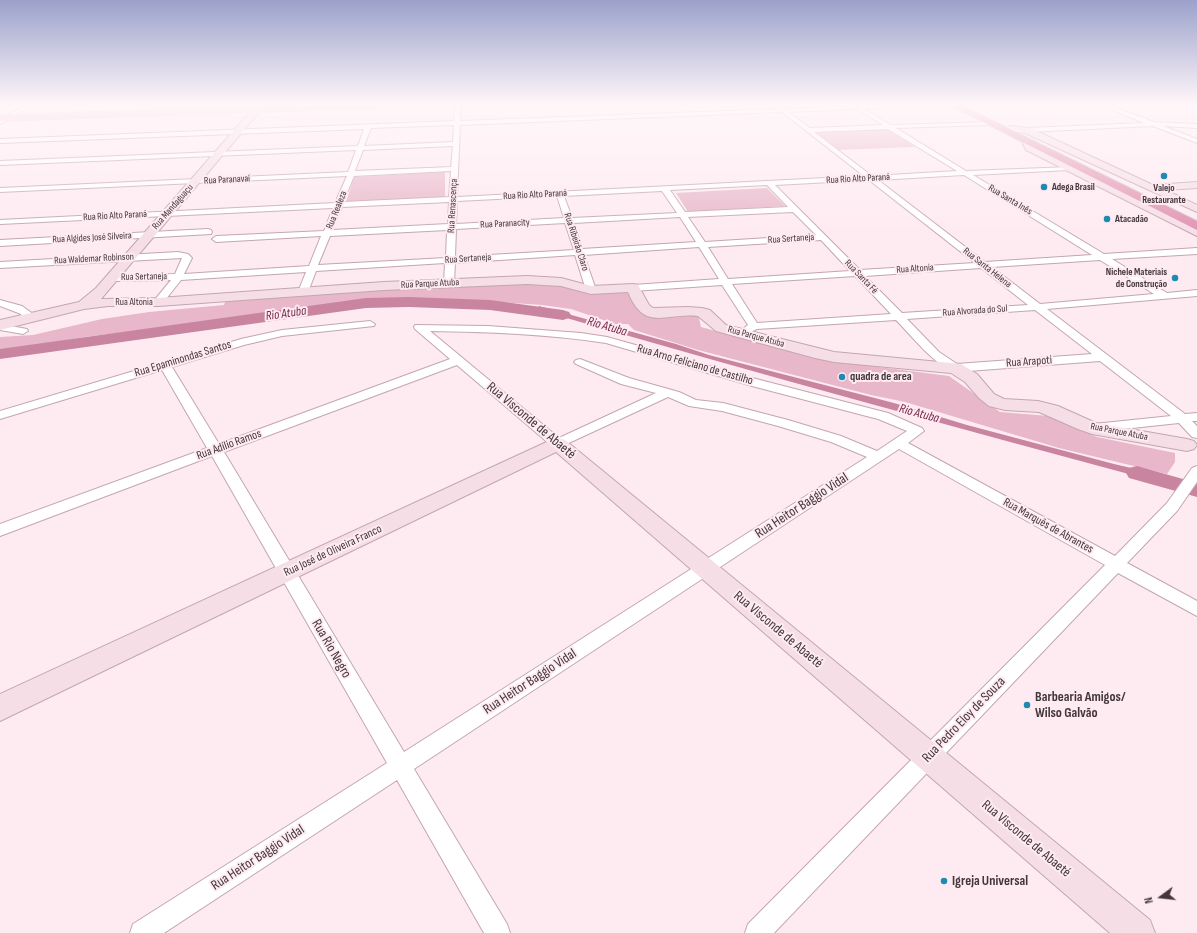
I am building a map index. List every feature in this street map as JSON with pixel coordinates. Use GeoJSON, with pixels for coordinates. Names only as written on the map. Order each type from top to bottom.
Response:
{"type":"FeatureCollection","features":[{"type":"Feature","properties":{"kind":"highway"},"geometry":{"type":"LineString","coordinates":[[1051,149],[1197,218]]}},
{"type":"Feature","properties":{"kind":"highway"},"geometry":{"type":"LineString","coordinates":[[1051,149],[1197,226]]}},
{"type":"Feature","properties":{"kind":"street","name":"Rua Mandaguaçu"},"geometry":{"type":"LineString","coordinates":[[105,301],[112,278],[223,149]]}},
{"type":"Feature","properties":{"kind":"street"},"geometry":{"type":"LineString","coordinates":[[0,163],[347,149]]}},
{"type":"Feature","properties":{"kind":"street","name":"Rua Realeza"},"geometry":{"type":"LineString","coordinates":[[303,292],[360,149]]}},
{"type":"Feature","properties":{"kind":"street","name":"Rua Renascença"},"geometry":{"type":"LineString","coordinates":[[450,283],[451,228],[456,149]]}},
{"type":"Feature","properties":{"kind":"street","name":"Rua Santa Helena"},"geometry":{"type":"LineString","coordinates":[[832,149],[1182,419],[1194,443]]}},
{"type":"Feature","properties":{"kind":"street","name":"Rua Santa Inês"},"geometry":{"type":"LineString","coordinates":[[925,149],[1165,296]]}},
{"type":"Feature","properties":{"kind":"street"},"geometry":{"type":"LineString","coordinates":[[1030,149],[1197,232]]}},
{"type":"Feature","properties":{"kind":"street"},"geometry":{"type":"LineString","coordinates":[[1057,149],[1197,209]]}},
{"type":"Feature","properties":{"kind":"street","name":"Rua Rio Alto Paraná"},"geometry":{"type":"LineString","coordinates":[[0,222],[1069,168]]}},
{"type":"Feature","properties":{"kind":"street","name":"Rua Paranavaí"},"geometry":{"type":"LineString","coordinates":[[0,190],[455,169]]}},
{"type":"Feature","properties":{"kind":"street","name":"Rua Santa Fé"},"geometry":{"type":"LineString","coordinates":[[769,183],[935,354],[955,368]]}},
{"type":"Feature","properties":{"kind":"street"},"geometry":{"type":"LineString","coordinates":[[1151,188],[1197,185]]}},
{"type":"Feature","properties":{"kind":"street"},"geometry":{"type":"LineString","coordinates":[[665,189],[703,245],[724,282],[747,330]]}},
{"type":"Feature","properties":{"kind":"street","name":"Rua Ribeirão Claro"},"geometry":{"type":"LineString","coordinates":[[560,194],[580,252],[591,290]]}},
{"type":"Feature","properties":{"kind":"street","name":"Rua Paranacity"},"geometry":{"type":"LineString","coordinates":[[216,239],[795,209]]}},
{"type":"Feature","properties":{"kind":"street"},"geometry":{"type":"LineString","coordinates":[[0,243],[29,220]]}},
{"type":"Feature","properties":{"kind":"street","name":"Rua Algides José Silveira"},"geometry":{"type":"LineString","coordinates":[[0,243],[208,232]]}},
{"type":"Feature","properties":{"kind":"street","name":"Rua Sertaneja"},"geometry":{"type":"LineString","coordinates":[[112,278],[178,276],[450,261],[823,237]]}},
{"type":"Feature","properties":{"kind":"street","name":"Rua Altonia"},"geometry":{"type":"LineString","coordinates":[[633,288],[1197,251]]}},
{"type":"Feature","properties":{"kind":"street","name":"Rua Waldemar Robinson"},"geometry":{"type":"LineString","coordinates":[[0,265],[130,257],[185,256],[187,258],[178,276]]}},
{"type":"Feature","properties":{"kind":"street"},"geometry":{"type":"LineString","coordinates":[[158,302],[178,276]]}},
{"type":"Feature","properties":{"kind":"street","name":"Rua Parque Atuba"},"geometry":{"type":"LineString","coordinates":[[158,302],[450,283],[527,280],[561,282],[591,290],[633,288],[644,309],[648,312],[700,311],[707,314],[715,324],[721,328],[747,330],[834,357],[955,368],[970,378],[988,397],[995,402],[1048,408],[1080,424],[1092,428],[1194,443]]}},
{"type":"Feature","properties":{"kind":"street","name":"Rua Alvorada do Sul"},"geometry":{"type":"LineString","coordinates":[[747,330],[898,316],[1197,294]]}},
{"type":"Feature","properties":{"kind":"street","name":"Rua Altonia"},"geometry":{"type":"LineString","coordinates":[[0,326],[25,325],[105,301]]}},
{"type":"Feature","properties":{"kind":"street","name":"Rua Altonia"},"geometry":{"type":"LineString","coordinates":[[0,334],[84,305],[105,301],[158,302]]}},
{"type":"Feature","properties":{"kind":"street"},"geometry":{"type":"LineString","coordinates":[[0,303],[10,305],[28,314],[25,325]]}},
{"type":"Feature","properties":{"kind":"street","name":"Rua Epaminondas Santos"},"geometry":{"type":"LineString","coordinates":[[0,415],[225,346],[262,337],[300,331],[370,324]]}},
{"type":"Feature","properties":{"kind":"street","name":"Rua Visconde de Abaeté"},"geometry":{"type":"LineString","coordinates":[[419,327],[1137,933]]}},
{"type":"Feature","properties":{"kind":"street","name":"Rua Arno Feliciano de Castilho"},"geometry":{"type":"LineString","coordinates":[[419,327],[488,329],[581,336],[606,340],[756,383],[876,414],[893,419],[917,431]]}},
{"type":"Feature","properties":{"kind":"street","name":"Rua Arapoti"},"geometry":{"type":"LineString","coordinates":[[955,368],[1102,357]]}},
{"type":"Feature","properties":{"kind":"street","name":"Rua Adílio Ramos"},"geometry":{"type":"LineString","coordinates":[[0,530],[458,360]]}},
{"type":"Feature","properties":{"kind":"street"},"geometry":{"type":"LineString","coordinates":[[580,362],[625,381],[698,404],[723,407],[806,429],[878,456]]}},
{"type":"Feature","properties":{"kind":"street","name":"Rua Rio Negro"},"geometry":{"type":"LineString","coordinates":[[165,364],[498,933]]}},
{"type":"Feature","properties":{"kind":"street","name":"Rua José de Oliveira Franco"},"geometry":{"type":"LineString","coordinates":[[0,708],[667,393]]}},
{"type":"Feature","properties":{"kind":"street"},"geometry":{"type":"LineString","coordinates":[[1092,428],[1197,417]]}},
{"type":"Feature","properties":{"kind":"street","name":"Rua Heitor Baggio Vidal"},"geometry":{"type":"LineString","coordinates":[[142,933],[917,431]]}},
{"type":"Feature","properties":{"kind":"street","name":"Rua Marquês de Abrantes"},"geometry":{"type":"LineString","coordinates":[[898,443],[1197,609]]}},
{"type":"Feature","properties":{"kind":"street","name":"Rua Pedro Eloy de Souza"},"geometry":{"type":"LineString","coordinates":[[757,933],[1172,507],[1196,472]]}},
{"type":"Feature","properties":{"kind":"shaded area"},"geometry":{"type":"Polygon","coordinates":[[[837,149],[876,149],[839,150],[837,149]]]}},
{"type":"Feature","properties":{"kind":"shaded area"},"geometry":{"type":"Polygon","coordinates":[[[445,172],[445,197],[346,202],[354,177],[445,172]]]}},
{"type":"Feature","properties":{"kind":"shaded area"},"geometry":{"type":"Polygon","coordinates":[[[767,188],[785,206],[688,212],[676,193],[767,188]]]}},
{"type":"Feature","properties":{"kind":"shaded area"},"geometry":{"type":"Polygon","coordinates":[[[509,283],[551,284],[587,292],[626,293],[633,296],[651,317],[659,318],[698,314],[701,327],[824,360],[949,376],[1000,412],[1049,416],[1097,437],[1175,453],[1175,462],[1167,474],[1059,448],[905,402],[871,395],[698,350],[634,330],[628,324],[615,324],[571,309],[542,305],[470,300],[355,301],[298,311],[84,337],[0,352],[0,337],[33,335],[102,319],[149,312],[224,305],[226,299],[509,283]]]}},
{"type":"Feature","properties":{"kind":"water"},"geometry":{"type":"Polygon","coordinates":[[[539,306],[676,344],[709,355],[894,403],[967,425],[1114,464],[1170,477],[1162,483],[787,381],[563,317],[534,313],[539,306]]]}},
{"type":"Feature","properties":{"kind":"waterway","name":"Rio Atuba"},"geometry":{"type":"LineString","coordinates":[[0,354],[366,303],[409,302],[490,305],[563,315]]}},
{"type":"Feature","properties":{"kind":"waterway","name":"Rio Atuba"},"geometry":{"type":"LineString","coordinates":[[1137,473],[1197,490]]}},
{"type":"Feature","properties":{"kind":"place","name":"Valejo Restaurante"},"geometry":{"type":"Point","coordinates":[1164,176]}},
{"type":"Feature","properties":{"kind":"place","name":"Adega Brasil"},"geometry":{"type":"Point","coordinates":[1044,187]}},
{"type":"Feature","properties":{"kind":"place","name":"Atacadão"},"geometry":{"type":"Point","coordinates":[1107,219]}},
{"type":"Feature","properties":{"kind":"place","name":"Nichele Materiais de Construção"},"geometry":{"type":"Point","coordinates":[1175,278]}},
{"type":"Feature","properties":{"kind":"place","name":"quadra de area"},"geometry":{"type":"Point","coordinates":[842,377]}},
{"type":"Feature","properties":{"kind":"place","name":"Barbearia Amigos/ Wilso Galvão"},"geometry":{"type":"Point","coordinates":[1027,705]}},
{"type":"Feature","properties":{"kind":"place","name":"Igreja Universal"},"geometry":{"type":"Point","coordinates":[944,881]}}]}
